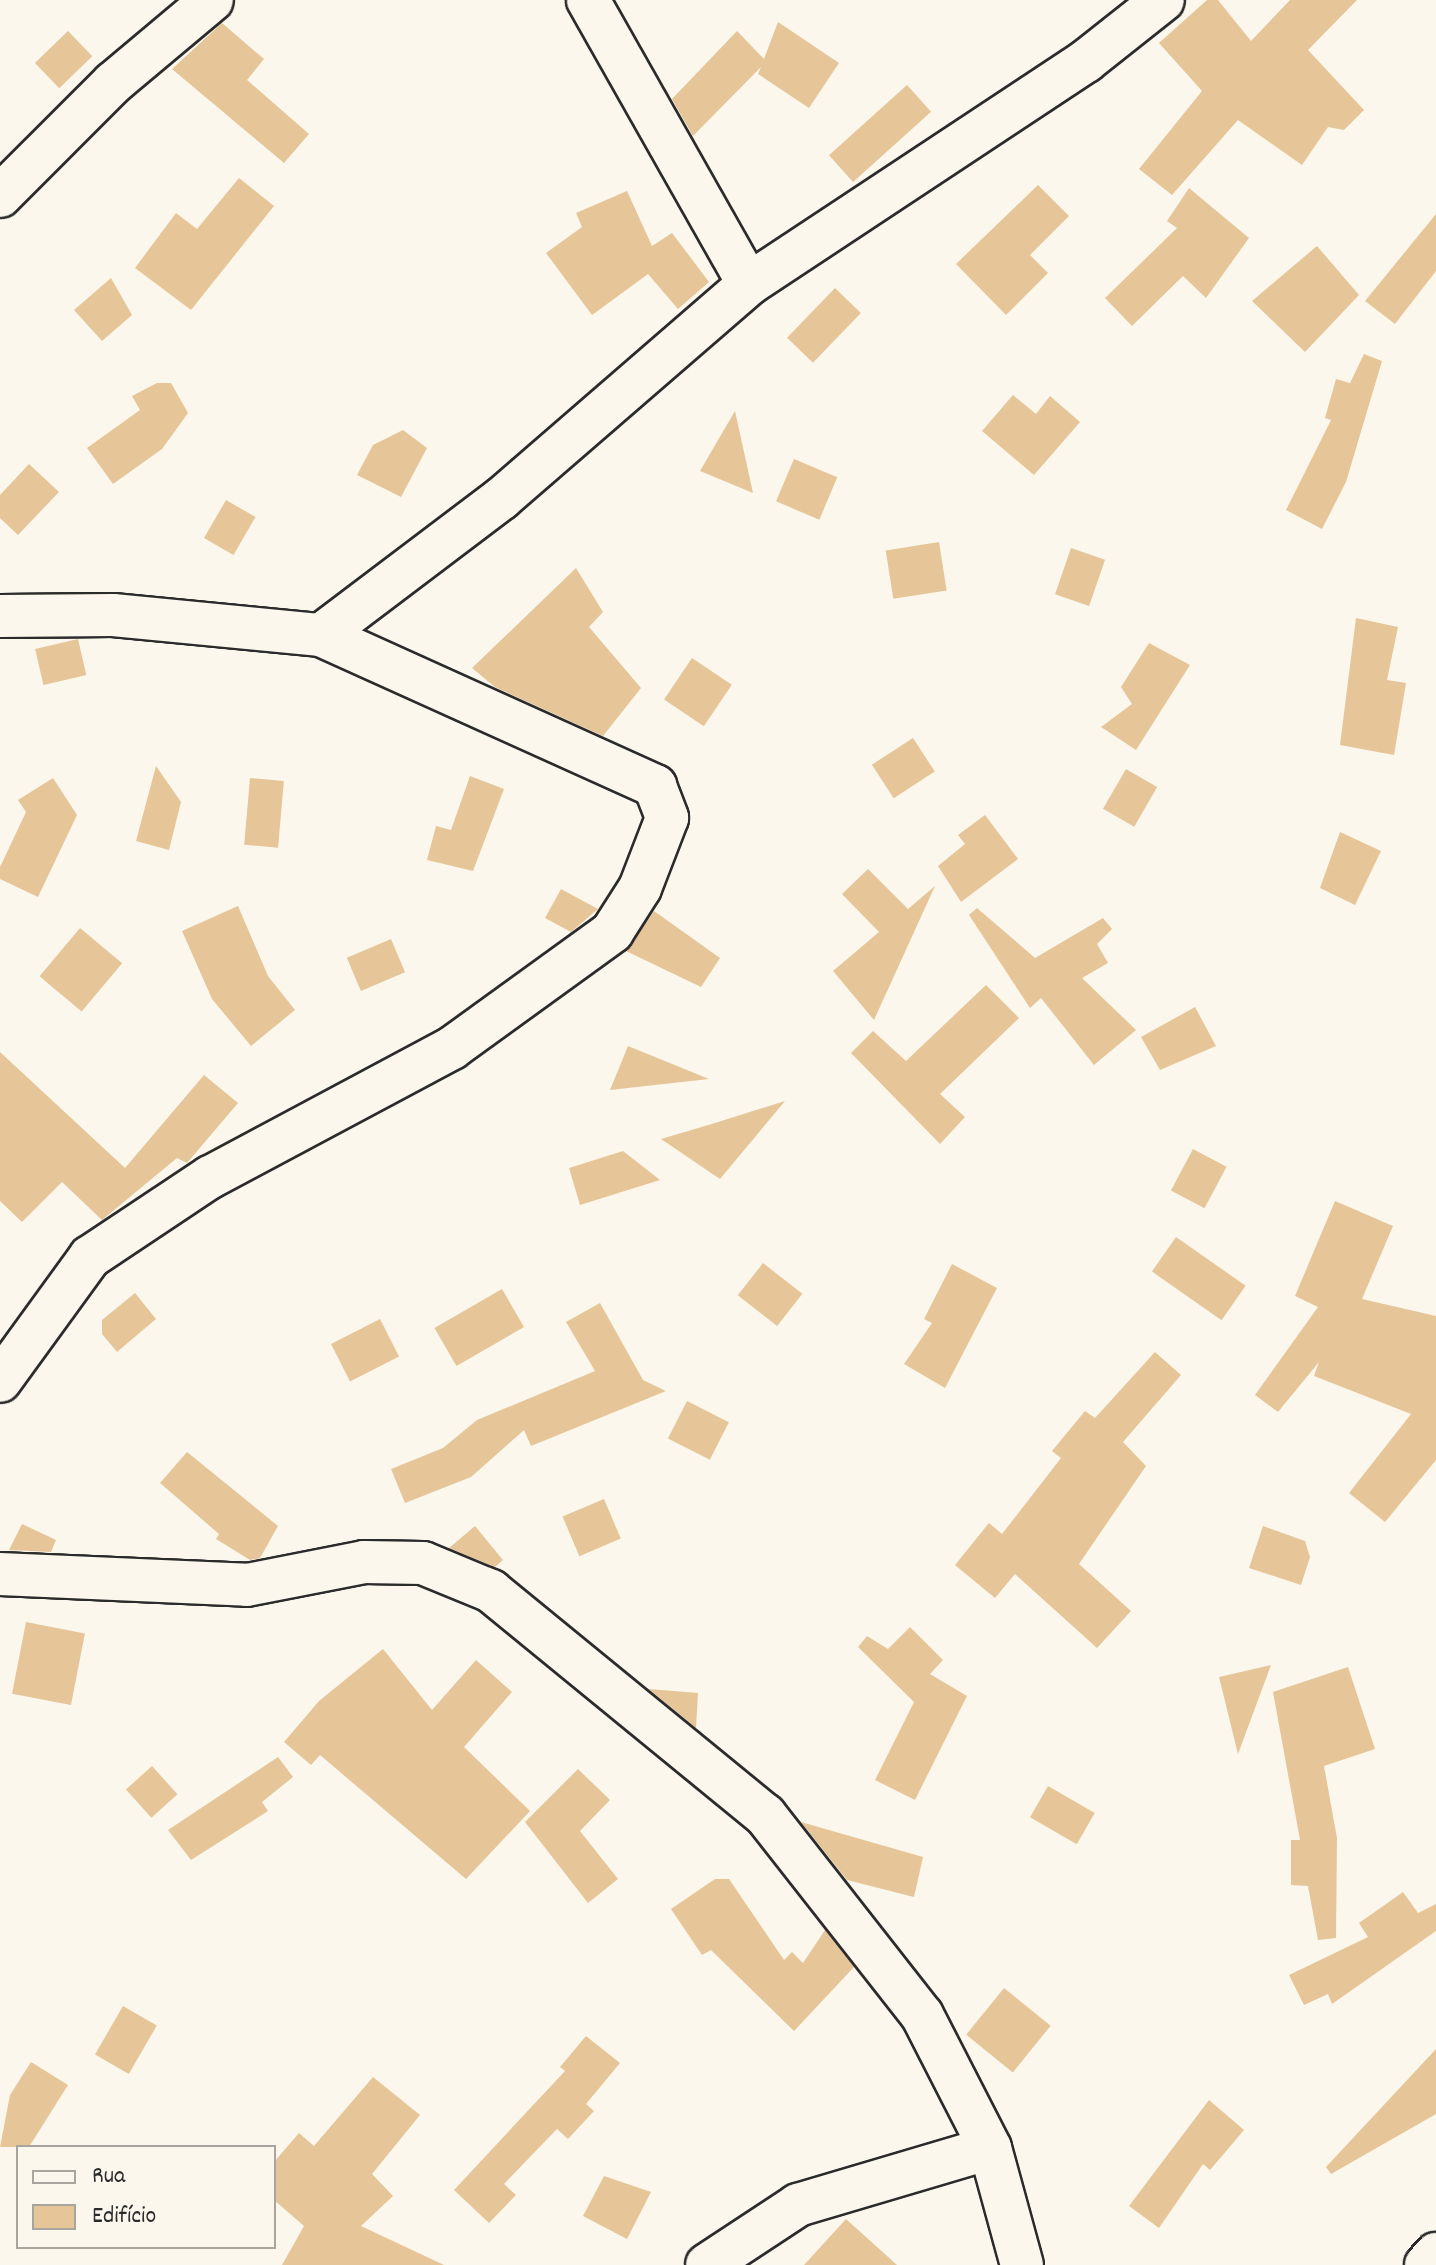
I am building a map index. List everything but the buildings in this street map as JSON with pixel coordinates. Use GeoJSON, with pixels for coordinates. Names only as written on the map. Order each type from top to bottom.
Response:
{"type":"FeatureCollection","features":[{"type":"Feature","properties":{"kind":"street"},"geometry":{"type":"LineString","coordinates":[[0,196],[113,83],[212,0]]}},
{"type":"Feature","properties":{"kind":"street"},"geometry":{"type":"LineString","coordinates":[[588,0],[749,284]]}},
{"type":"Feature","properties":{"kind":"street"},"geometry":{"type":"LineString","coordinates":[[321,635],[502,498],[749,284],[1086,61],[1163,0]]}},
{"type":"Feature","properties":{"kind":"street"},"geometry":{"type":"LineString","coordinates":[[0,616],[113,615],[321,635],[655,786],[667,818],[640,888],[612,932],[513,1009],[210,1177],[90,1257],[0,1381]]}},
{"type":"Feature","properties":{"kind":"street"},"geometry":{"type":"LineString","coordinates":[[0,1574],[247,1585],[364,1562],[423,1563],[491,1591],[765,1815],[922,2015],[990,2148],[1022,2265]]}},
{"type":"Feature","properties":{"kind":"street"},"geometry":{"type":"LineString","coordinates":[[707,2265],[798,2205],[990,2148]]}},
{"type":"Feature","properties":{"kind":"street"},"geometry":{"type":"LineString","coordinates":[[1426,2265],[1436,2254]]}}]}
